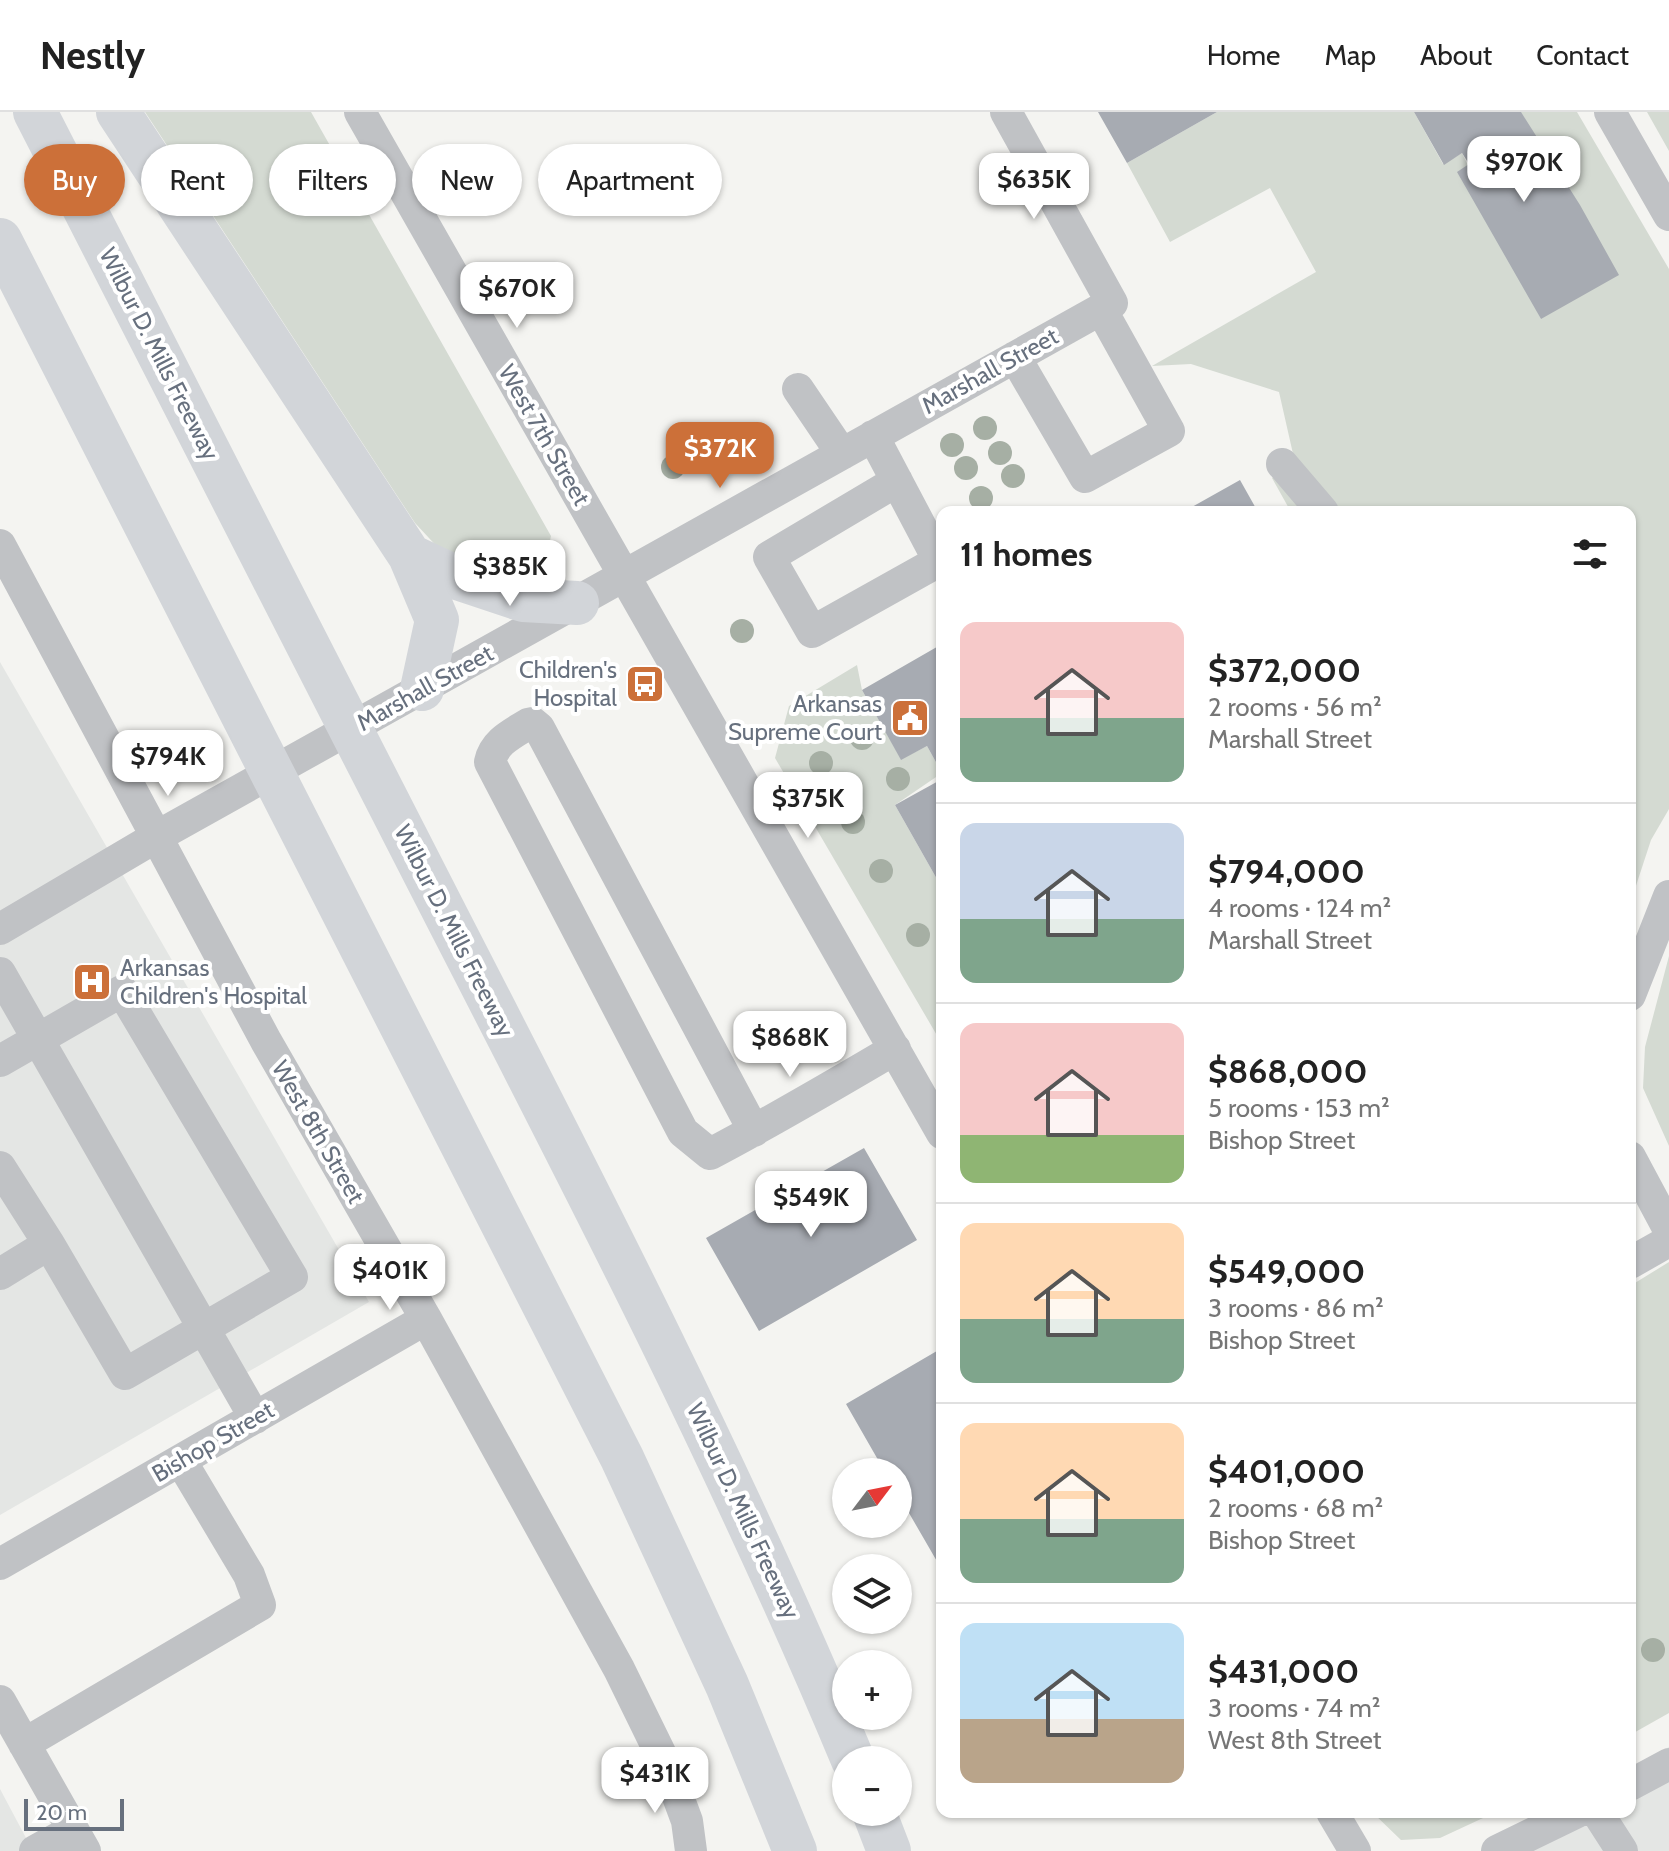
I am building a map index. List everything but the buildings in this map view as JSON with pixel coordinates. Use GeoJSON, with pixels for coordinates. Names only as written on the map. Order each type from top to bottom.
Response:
{"type":"FeatureCollection","features":[{"type":"Feature","properties":{"kind":"highway","name":"Wilbur D. Mills Freeway"},"geometry":{"type":"LineString","coordinates":[[35,112],[573,1162],[693,1403],[806,1648],[847,1746]]}},
{"type":"Feature","properties":{"kind":"highway"},"geometry":{"type":"LineString","coordinates":[[118,112],[410,556],[437,620],[422,689]]}},
{"type":"Feature","properties":{"kind":"highway"},"geometry":{"type":"LineString","coordinates":[[0,240],[622,1458],[727,1685],[795,1851]]}},
{"type":"Feature","properties":{"kind":"highway"},"geometry":{"type":"LineString","coordinates":[[410,556],[457,578],[523,600],[577,603]]}},
{"type":"Feature","properties":{"kind":"highway"},"geometry":{"type":"LineString","coordinates":[[879,1826],[889,1851]]}},
{"type":"Feature","properties":{"kind":"street","name":"West 7th Street"},"geometry":{"type":"LineString","coordinates":[[360,112],[936,1122]]}},
{"type":"Feature","properties":{"kind":"street"},"geometry":{"type":"LineString","coordinates":[[1006,112],[1169,431],[1085,477],[1015,357]]}},
{"type":"Feature","properties":{"kind":"street"},"geometry":{"type":"LineString","coordinates":[[1610,112],[1669,215]]}},
{"type":"Feature","properties":{"kind":"street","name":"Marshall Street"},"geometry":{"type":"LineString","coordinates":[[0,929],[207,808],[1106,306]]}},
{"type":"Feature","properties":{"kind":"street"},"geometry":{"type":"LineString","coordinates":[[798,389],[842,454]]}},
{"type":"Feature","properties":{"kind":"street"},"geometry":{"type":"LineString","coordinates":[[873,436],[936,555]]}},
{"type":"Feature","properties":{"kind":"street"},"geometry":{"type":"LineString","coordinates":[[1282,464],[1318,506]]}},
{"type":"Feature","properties":{"kind":"street"},"geometry":{"type":"LineString","coordinates":[[897,481],[769,557],[812,632],[936,563]]}},
{"type":"Feature","properties":{"kind":"street","name":"West 8th Street"},"geometry":{"type":"LineString","coordinates":[[0,545],[266,1041],[426,1319],[652,1732],[687,1821],[691,1851]]}},
{"type":"Feature","properties":{"kind":"street"},"geometry":{"type":"LineString","coordinates":[[754,1131],[539,728],[533,723],[528,724],[492,751],[490,762],[683,1132],[710,1154],[754,1131],[895,1049]]}},
{"type":"Feature","properties":{"kind":"street"},"geometry":{"type":"LineString","coordinates":[[1636,982],[1663,923],[1669,896]]}},
{"type":"Feature","properties":{"kind":"street"},"geometry":{"type":"LineString","coordinates":[[0,973],[255,1418]]}},
{"type":"Feature","properties":{"kind":"street"},"geometry":{"type":"LineString","coordinates":[[0,1061],[122,991],[292,1277],[125,1374],[0,1167]]}},
{"type":"Feature","properties":{"kind":"street"},"geometry":{"type":"LineString","coordinates":[[1636,1168],[1669,1230]]}},
{"type":"Feature","properties":{"kind":"street"},"geometry":{"type":"LineString","coordinates":[[1636,1260],[1669,1241]]}},
{"type":"Feature","properties":{"kind":"street"},"geometry":{"type":"LineString","coordinates":[[0,1274],[49,1244]]}},
{"type":"Feature","properties":{"kind":"street","name":"Bishop Street"},"geometry":{"type":"LineString","coordinates":[[0,1564],[426,1319]]}},
{"type":"Feature","properties":{"kind":"street"},"geometry":{"type":"LineString","coordinates":[[24,1744],[260,1605],[249,1575],[181,1461]]}},
{"type":"Feature","properties":{"kind":"street"},"geometry":{"type":"LineString","coordinates":[[0,1701],[79,1840],[35,1851]]}},
{"type":"Feature","properties":{"kind":"street"},"geometry":{"type":"LineString","coordinates":[[1636,1782],[1669,1764]]}},
{"type":"Feature","properties":{"kind":"street"},"geometry":{"type":"LineString","coordinates":[[1336,1818],[1355,1851]]}},
{"type":"Feature","properties":{"kind":"street"},"geometry":{"type":"LineString","coordinates":[[1497,1851],[1565,1818]]}},
{"type":"Feature","properties":{"kind":"street"},"geometry":{"type":"LineString","coordinates":[[1601,1818],[1622,1851]]}},
{"type":"Feature","properties":{"kind":"shaded area"},"geometry":{"type":"Polygon","coordinates":[[[145,112],[311,112],[329,144],[269,144],[269,216],[370,216],[551,536],[546,559],[487,564],[442,552],[415,523],[213,216],[253,216],[253,144],[166,144],[145,112]]]}},
{"type":"Feature","properties":{"kind":"shaded area"},"geometry":{"type":"Polygon","coordinates":[[[1217,112],[1414,112],[1443,164],[1462,153],[1541,319],[1520,112],[1577,112],[1669,269],[1669,809],[1651,840],[1636,886],[1636,506],[1288,506],[1272,478],[1296,467],[1279,392],[1191,364],[1152,366],[1316,272],[1270,188],[1170,242],[1127,163],[1217,112]]]}},
{"type":"Feature","properties":{"kind":"shaded area"},"geometry":{"type":"Polygon","coordinates":[[[1647,112],[1669,112],[1669,151],[1647,112]]]}},
{"type":"Feature","properties":{"kind":"shaded area","name":"Arkansas Children's Hospital"},"geometry":{"type":"Polygon","coordinates":[[[0,662],[369,1302],[0,1515],[0,662]]]}},
{"type":"Feature","properties":{"kind":"shaded area"},"geometry":{"type":"Polygon","coordinates":[[[857,665],[862,690],[901,759],[927,746],[936,762],[936,777],[895,805],[936,877],[936,1034],[775,758],[789,706],[857,665]]]}},
{"type":"Feature","properties":{"kind":"shaded area"},"geometry":{"type":"Polygon","coordinates":[[[1669,956],[1669,1146],[1643,1088],[1645,1047],[1669,956]]]}},
{"type":"Feature","properties":{"kind":"shaded area"},"geometry":{"type":"Polygon","coordinates":[[[1669,1262],[1669,1713],[1636,1732],[1636,1282],[1669,1262]]]}},
{"type":"Feature","properties":{"kind":"shaded area"},"geometry":{"type":"Polygon","coordinates":[[[1669,1747],[1669,1851],[1486,1851],[1544,1818],[1636,1818],[1636,1766],[1669,1747]]]}},
{"type":"Feature","properties":{"kind":"shaded area"},"geometry":{"type":"Polygon","coordinates":[[[0,1789],[33,1851],[0,1851],[0,1789]]]}},
{"type":"Feature","properties":{"kind":"shaded area"},"geometry":{"type":"Polygon","coordinates":[[[1378,1818],[1483,1818],[1440,1838],[1401,1840],[1378,1818]]]}},
{"type":"Feature","properties":{"kind":"place","name":"Children's Hospital"},"geometry":{"type":"Point","coordinates":[645,684]}},
{"type":"Feature","properties":{"kind":"place","name":"Arkansas Supreme Court"},"geometry":{"type":"Point","coordinates":[910,718]}},
{"type":"Feature","properties":{"kind":"place","name":"Arkansas Children's Hospital"},"geometry":{"type":"Point","coordinates":[92,982]}}]}
